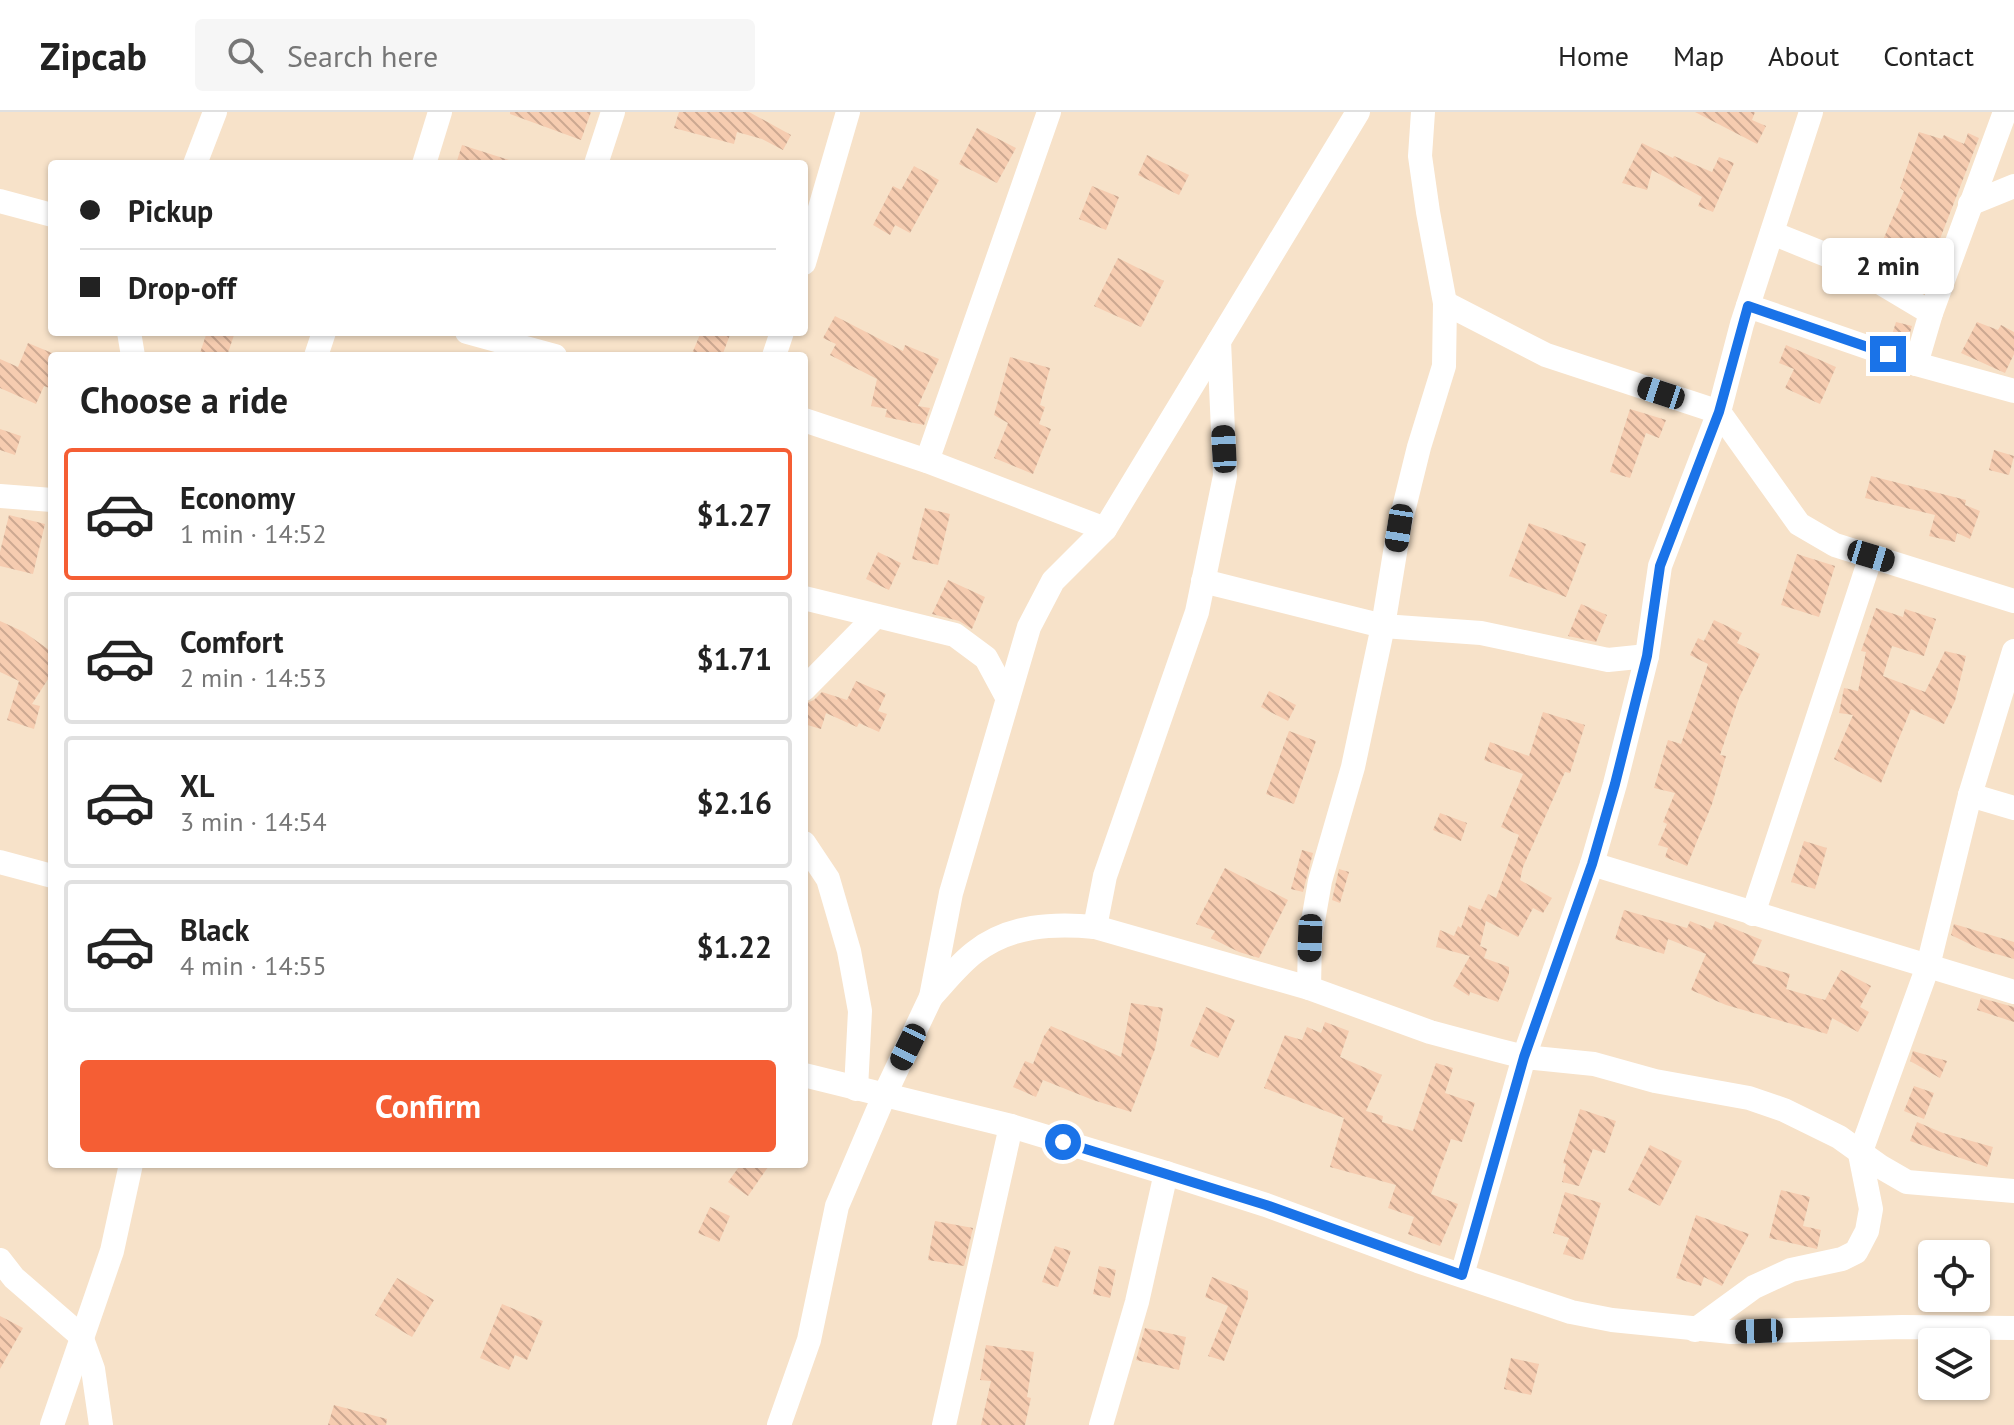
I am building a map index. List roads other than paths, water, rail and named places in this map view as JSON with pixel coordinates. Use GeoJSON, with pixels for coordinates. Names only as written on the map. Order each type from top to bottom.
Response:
{"type":"FeatureCollection","features":[{"type":"Feature","properties":{"kind":"street"},"geometry":{"type":"LineString","coordinates":[[197,160],[215,112]]}},
{"type":"Feature","properties":{"kind":"street"},"geometry":{"type":"LineString","coordinates":[[425,160],[440,112]]}},
{"type":"Feature","properties":{"kind":"street"},"geometry":{"type":"LineString","coordinates":[[597,160],[613,112]]}},
{"type":"Feature","properties":{"kind":"street"},"geometry":{"type":"LineString","coordinates":[[808,249],[848,112]]}},
{"type":"Feature","properties":{"kind":"street"},"geometry":{"type":"LineString","coordinates":[[927,461],[1049,112]]}},
{"type":"Feature","properties":{"kind":"street"},"geometry":{"type":"LineString","coordinates":[[779,1425],[809,1340],[837,1206],[931,997],[951,893],[1029,627],[1053,581],[1105,529],[1358,112]]}},
{"type":"Feature","properties":{"kind":"street"},"geometry":{"type":"LineString","coordinates":[[1309,988],[1310,938],[1320,881],[1353,767],[1383,626],[1399,528],[1419,447],[1444,366],[1445,303],[1420,156],[1423,112]]}},
{"type":"Feature","properties":{"kind":"street"},"geometry":{"type":"LineString","coordinates":[[1462,1275],[1524,1057],[1592,864],[1647,656],[1660,566],[1719,412],[1748,306],[1811,112]]}},
{"type":"Feature","properties":{"kind":"street"},"geometry":{"type":"LineString","coordinates":[[1916,364],[1931,313],[2005,112]]}},
{"type":"Feature","properties":{"kind":"street"},"geometry":{"type":"LineString","coordinates":[[1970,204],[2014,186]]}},
{"type":"Feature","properties":{"kind":"street"},"geometry":{"type":"LineString","coordinates":[[0,201],[48,214]]}},
{"type":"Feature","properties":{"kind":"street"},"geometry":{"type":"LineString","coordinates":[[1772,233],[1849,264],[1931,313]]}},
{"type":"Feature","properties":{"kind":"street"},"geometry":{"type":"LineString","coordinates":[[1445,303],[1546,355],[1719,412],[1799,524],[1835,545],[2014,601]]}},
{"type":"Feature","properties":{"kind":"street"},"geometry":{"type":"LineString","coordinates":[[1748,306],[1916,364],[2014,391]]}},
{"type":"Feature","properties":{"kind":"street"},"geometry":{"type":"LineString","coordinates":[[484,336],[539,349]]}},
{"type":"Feature","properties":{"kind":"street"},"geometry":{"type":"LineString","coordinates":[[1095,927],[1105,876],[1197,612],[1225,476],[1219,340]]}},
{"type":"Feature","properties":{"kind":"street"},"geometry":{"type":"LineString","coordinates":[[808,421],[927,461],[1105,529]]}},
{"type":"Feature","properties":{"kind":"street"},"geometry":{"type":"LineString","coordinates":[[0,496],[48,500]]}},
{"type":"Feature","properties":{"kind":"street"},"geometry":{"type":"LineString","coordinates":[[1753,914],[1871,556]]}},
{"type":"Feature","properties":{"kind":"street"},"geometry":{"type":"LineString","coordinates":[[1203,581],[1383,626],[1481,633],[1608,660],[1647,656]]}},
{"type":"Feature","properties":{"kind":"street"},"geometry":{"type":"LineString","coordinates":[[808,599],[955,635],[986,658],[1007,697]]}},
{"type":"Feature","properties":{"kind":"street"},"geometry":{"type":"LineString","coordinates":[[808,685],[876,616]]}},
{"type":"Feature","properties":{"kind":"street"},"geometry":{"type":"LineString","coordinates":[[1695,1330],[1754,1287],[1791,1270],[1842,1259],[1856,1252],[1867,1231],[1871,1209],[1860,1154],[1928,966],[1970,795],[2014,651]]}},
{"type":"Feature","properties":{"kind":"street"},"geometry":{"type":"LineString","coordinates":[[1970,795],[2014,808]]}},
{"type":"Feature","properties":{"kind":"street"},"geometry":{"type":"LineString","coordinates":[[808,849],[828,879],[849,951],[860,1011],[856,1089]]}},
{"type":"Feature","properties":{"kind":"street"},"geometry":{"type":"LineString","coordinates":[[0,862],[48,875]]}},
{"type":"Feature","properties":{"kind":"street"},"geometry":{"type":"LineString","coordinates":[[1592,864],[2014,992]]}},
{"type":"Feature","properties":{"kind":"street"},"geometry":{"type":"LineString","coordinates":[[931,997],[975,952],[1011,931],[1061,924],[1095,927],[1309,988],[1430,1032],[1524,1057],[1594,1064],[1655,1081],[1749,1098],[1784,1110],[1825,1130],[1907,1182],[2014,1191]]}},
{"type":"Feature","properties":{"kind":"street"},"geometry":{"type":"LineString","coordinates":[[808,1076],[1011,1126],[1166,1173],[1571,1312],[1612,1320],[1731,1332],[1902,1327],[2014,1328]]}},
{"type":"Feature","properties":{"kind":"street"},"geometry":{"type":"LineString","coordinates":[[944,1425],[1011,1126]]}},
{"type":"Feature","properties":{"kind":"street"},"geometry":{"type":"LineString","coordinates":[[52,1425],[112,1251],[130,1168]]}},
{"type":"Feature","properties":{"kind":"street"},"geometry":{"type":"LineString","coordinates":[[1101,1425],[1137,1302],[1166,1173]]}},
{"type":"Feature","properties":{"kind":"street"},"geometry":{"type":"LineString","coordinates":[[0,1260],[14,1278],[81,1336],[93,1369],[101,1425]]}}]}
